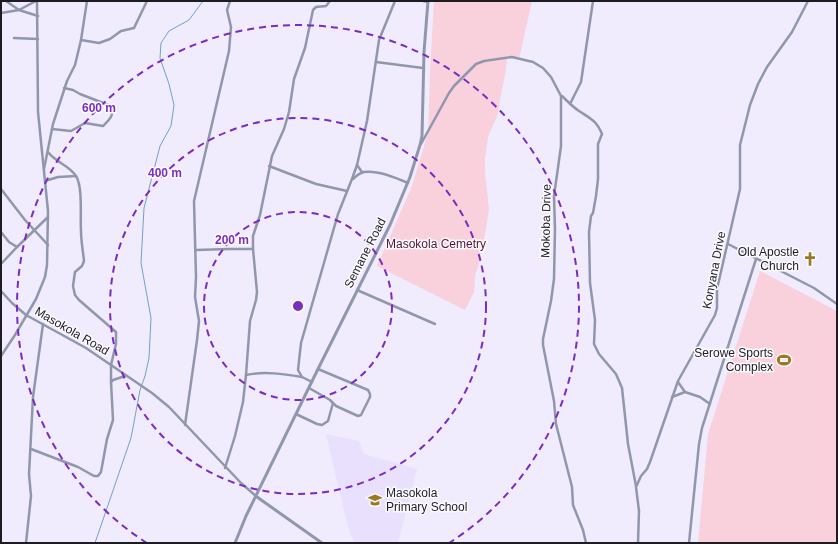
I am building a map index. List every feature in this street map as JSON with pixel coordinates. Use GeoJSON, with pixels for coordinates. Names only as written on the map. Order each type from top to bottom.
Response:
{"type":"FeatureCollection","features":[{"type":"Feature","properties":{"kind":"street"},"geometry":{"type":"LineString","coordinates":[[6,1],[19,10],[38,16]]}},
{"type":"Feature","properties":{"kind":"street"},"geometry":{"type":"LineString","coordinates":[[1,13],[19,10],[37,1],[38,112],[48,217],[48,265],[45,277],[36,299],[16,335],[1,356]]}},
{"type":"Feature","properties":{"kind":"street"},"geometry":{"type":"LineString","coordinates":[[43,171],[52,129],[64,88],[75,65],[88,1]]}},
{"type":"Feature","properties":{"kind":"street"},"geometry":{"type":"LineString","coordinates":[[81,40],[99,43],[110,39],[121,31],[134,28],[147,1]]}},
{"type":"Feature","properties":{"kind":"street"},"geometry":{"type":"LineString","coordinates":[[230,1],[227,10],[231,27],[228,51],[195,197],[195,297],[199,321],[185,425],[225,468],[256,496],[322,543]]}},
{"type":"Feature","properties":{"kind":"street"},"geometry":{"type":"LineString","coordinates":[[225,468],[235,436],[242,402],[246,375],[250,321],[257,292],[253,236],[264,196],[269,166],[287,120],[294,79],[305,48],[313,10],[316,7],[326,6],[330,1]]}},
{"type":"Feature","properties":{"kind":"street"},"geometry":{"type":"LineString","coordinates":[[302,377],[298,370],[301,342],[331,236],[357,165],[365,130],[379,40],[395,1]]}},
{"type":"Feature","properties":{"kind":"street"},"geometry":{"type":"LineString","coordinates":[[423,1],[428,2]]}},
{"type":"Feature","properties":{"kind":"street"},"geometry":{"type":"LineString","coordinates":[[570,104],[582,82],[593,1]]}},
{"type":"Feature","properties":{"kind":"street","name":"Konyana Drive"},"geometry":{"type":"LineString","coordinates":[[636,487],[650,462],[678,381],[715,315],[717,308],[717,289],[741,183],[740,145],[750,104],[767,67],[792,32],[808,1]]}},
{"type":"Feature","properties":{"kind":"street","name":"Semane Road"},"geometry":{"type":"LineString","coordinates":[[235,543],[256,496],[390,224],[408,182],[420,145],[423,124],[423,68],[428,2]]}},
{"type":"Feature","properties":{"kind":"street"},"geometry":{"type":"LineString","coordinates":[[14,38],[38,39]]}},
{"type":"Feature","properties":{"kind":"street"},"geometry":{"type":"LineString","coordinates":[[420,145],[449,93],[476,64],[484,61],[512,57],[533,62],[548,72],[562,96],[570,104],[593,119],[599,127],[602,134],[598,144],[594,210],[590,216],[589,232],[590,283],[595,320],[594,344],[599,354],[616,374],[622,388],[628,444],[636,487],[638,543]]}},
{"type":"Feature","properties":{"kind":"street"},"geometry":{"type":"LineString","coordinates":[[376,62],[423,68]]}},
{"type":"Feature","properties":{"kind":"street"},"geometry":{"type":"LineString","coordinates":[[52,129],[71,131],[85,124],[103,126],[111,117],[111,106],[73,90],[64,88]]}},
{"type":"Feature","properties":{"kind":"street","name":"Mokoba Drive"},"geometry":{"type":"LineString","coordinates":[[562,96],[561,146],[554,196],[554,279],[543,345],[554,401],[557,429],[569,470],[572,487],[572,505],[583,530],[586,543]]}},
{"type":"Feature","properties":{"kind":"street"},"geometry":{"type":"LineString","coordinates":[[31,449],[78,467],[94,476],[98,476],[101,472],[107,439],[113,420],[111,365],[116,344],[116,332],[79,300],[73,291],[75,272],[82,266],[84,261],[80,230],[79,185],[76,176],[48,152]]}},
{"type":"Feature","properties":{"kind":"street"},"geometry":{"type":"LineString","coordinates":[[357,165],[362,172]]}},
{"type":"Feature","properties":{"kind":"street"},"geometry":{"type":"LineString","coordinates":[[269,166],[316,184],[347,192]]}},
{"type":"Feature","properties":{"kind":"street"},"geometry":{"type":"LineString","coordinates":[[352,179],[362,172],[389,176],[408,182]]}},
{"type":"Feature","properties":{"kind":"street"},"geometry":{"type":"LineString","coordinates":[[45,180],[58,177],[76,176]]}},
{"type":"Feature","properties":{"kind":"street"},"geometry":{"type":"LineString","coordinates":[[1,189],[25,220],[48,245]]}},
{"type":"Feature","properties":{"kind":"street"},"geometry":{"type":"LineString","coordinates":[[1,264],[34,229],[48,217]]}},
{"type":"Feature","properties":{"kind":"street"},"geometry":{"type":"LineString","coordinates":[[1,232],[9,242],[16,247]]}},
{"type":"Feature","properties":{"kind":"street"},"geometry":{"type":"LineString","coordinates":[[728,244],[814,288],[837,304]]}},
{"type":"Feature","properties":{"kind":"street"},"geometry":{"type":"LineString","coordinates":[[196,250],[253,249]]}},
{"type":"Feature","properties":{"kind":"street"},"geometry":{"type":"LineString","coordinates":[[689,543],[700,436],[756,259]]}},
{"type":"Feature","properties":{"kind":"street"},"geometry":{"type":"LineString","coordinates":[[357,290],[435,324]]}},
{"type":"Feature","properties":{"kind":"street","name":"Masokola Road"},"geometry":{"type":"LineString","coordinates":[[1,291],[26,315],[86,348],[125,376],[146,388],[168,407],[185,425]]}},
{"type":"Feature","properties":{"kind":"street"},"geometry":{"type":"LineString","coordinates":[[26,543],[31,496],[29,474],[33,397],[43,324]]}},
{"type":"Feature","properties":{"kind":"street"},"geometry":{"type":"LineString","coordinates":[[309,388],[333,403],[360,416],[370,397],[368,390],[318,369]]}},
{"type":"Feature","properties":{"kind":"street"},"geometry":{"type":"LineString","coordinates":[[246,375],[255,373],[284,374],[302,377],[312,382]]}},
{"type":"Feature","properties":{"kind":"street"},"geometry":{"type":"LineString","coordinates":[[111,382],[125,376]]}},
{"type":"Feature","properties":{"kind":"street"},"geometry":{"type":"LineString","coordinates":[[678,381],[685,392],[700,397],[710,404]]}},
{"type":"Feature","properties":{"kind":"street"},"geometry":{"type":"LineString","coordinates":[[672,397],[685,392]]}},
{"type":"Feature","properties":{"kind":"street"},"geometry":{"type":"LineString","coordinates":[[296,414],[322,425],[328,422],[333,403]]}},
{"type":"Feature","properties":{"kind":"shaded area","name":"Masokola Primary School"},"geometry":{"type":"Polygon","coordinates":[[[326,434],[359,441],[364,454],[417,469],[398,543],[355,543],[346,519],[326,434]]]}},
{"type":"Feature","properties":{"kind":"green space","name":"Masokola Cemetry"},"geometry":{"type":"Polygon","coordinates":[[[434,1],[532,1],[519,59],[507,58],[497,116],[488,137],[485,173],[489,209],[480,260],[475,276],[474,292],[465,310],[377,266],[412,186],[428,133],[434,1]]]}},
{"type":"Feature","properties":{"kind":"green space","name":"Serowe Sports Complex"},"geometry":{"type":"Polygon","coordinates":[[[760,271],[837,311],[837,543],[698,543],[708,434],[760,271]]]}},
{"type":"Feature","properties":{"kind":"waterway"},"geometry":{"type":"LineString","coordinates":[[95,543],[131,438],[140,390],[149,358],[151,318],[141,263],[144,208],[160,146],[171,126],[174,105],[169,84],[160,58],[161,43],[169,31],[189,20],[203,1]]}},
{"type":"Feature","properties":{"kind":"place","name":"Old Apostle Church"},"geometry":{"type":"Point","coordinates":[810,259]}},
{"type":"Feature","properties":{"kind":"place","name":"Serowe Sports Complex"},"geometry":{"type":"Point","coordinates":[784,360]}},
{"type":"Feature","properties":{"kind":"place","name":"Masokola Primary School"},"geometry":{"type":"Point","coordinates":[375,500]}}]}
